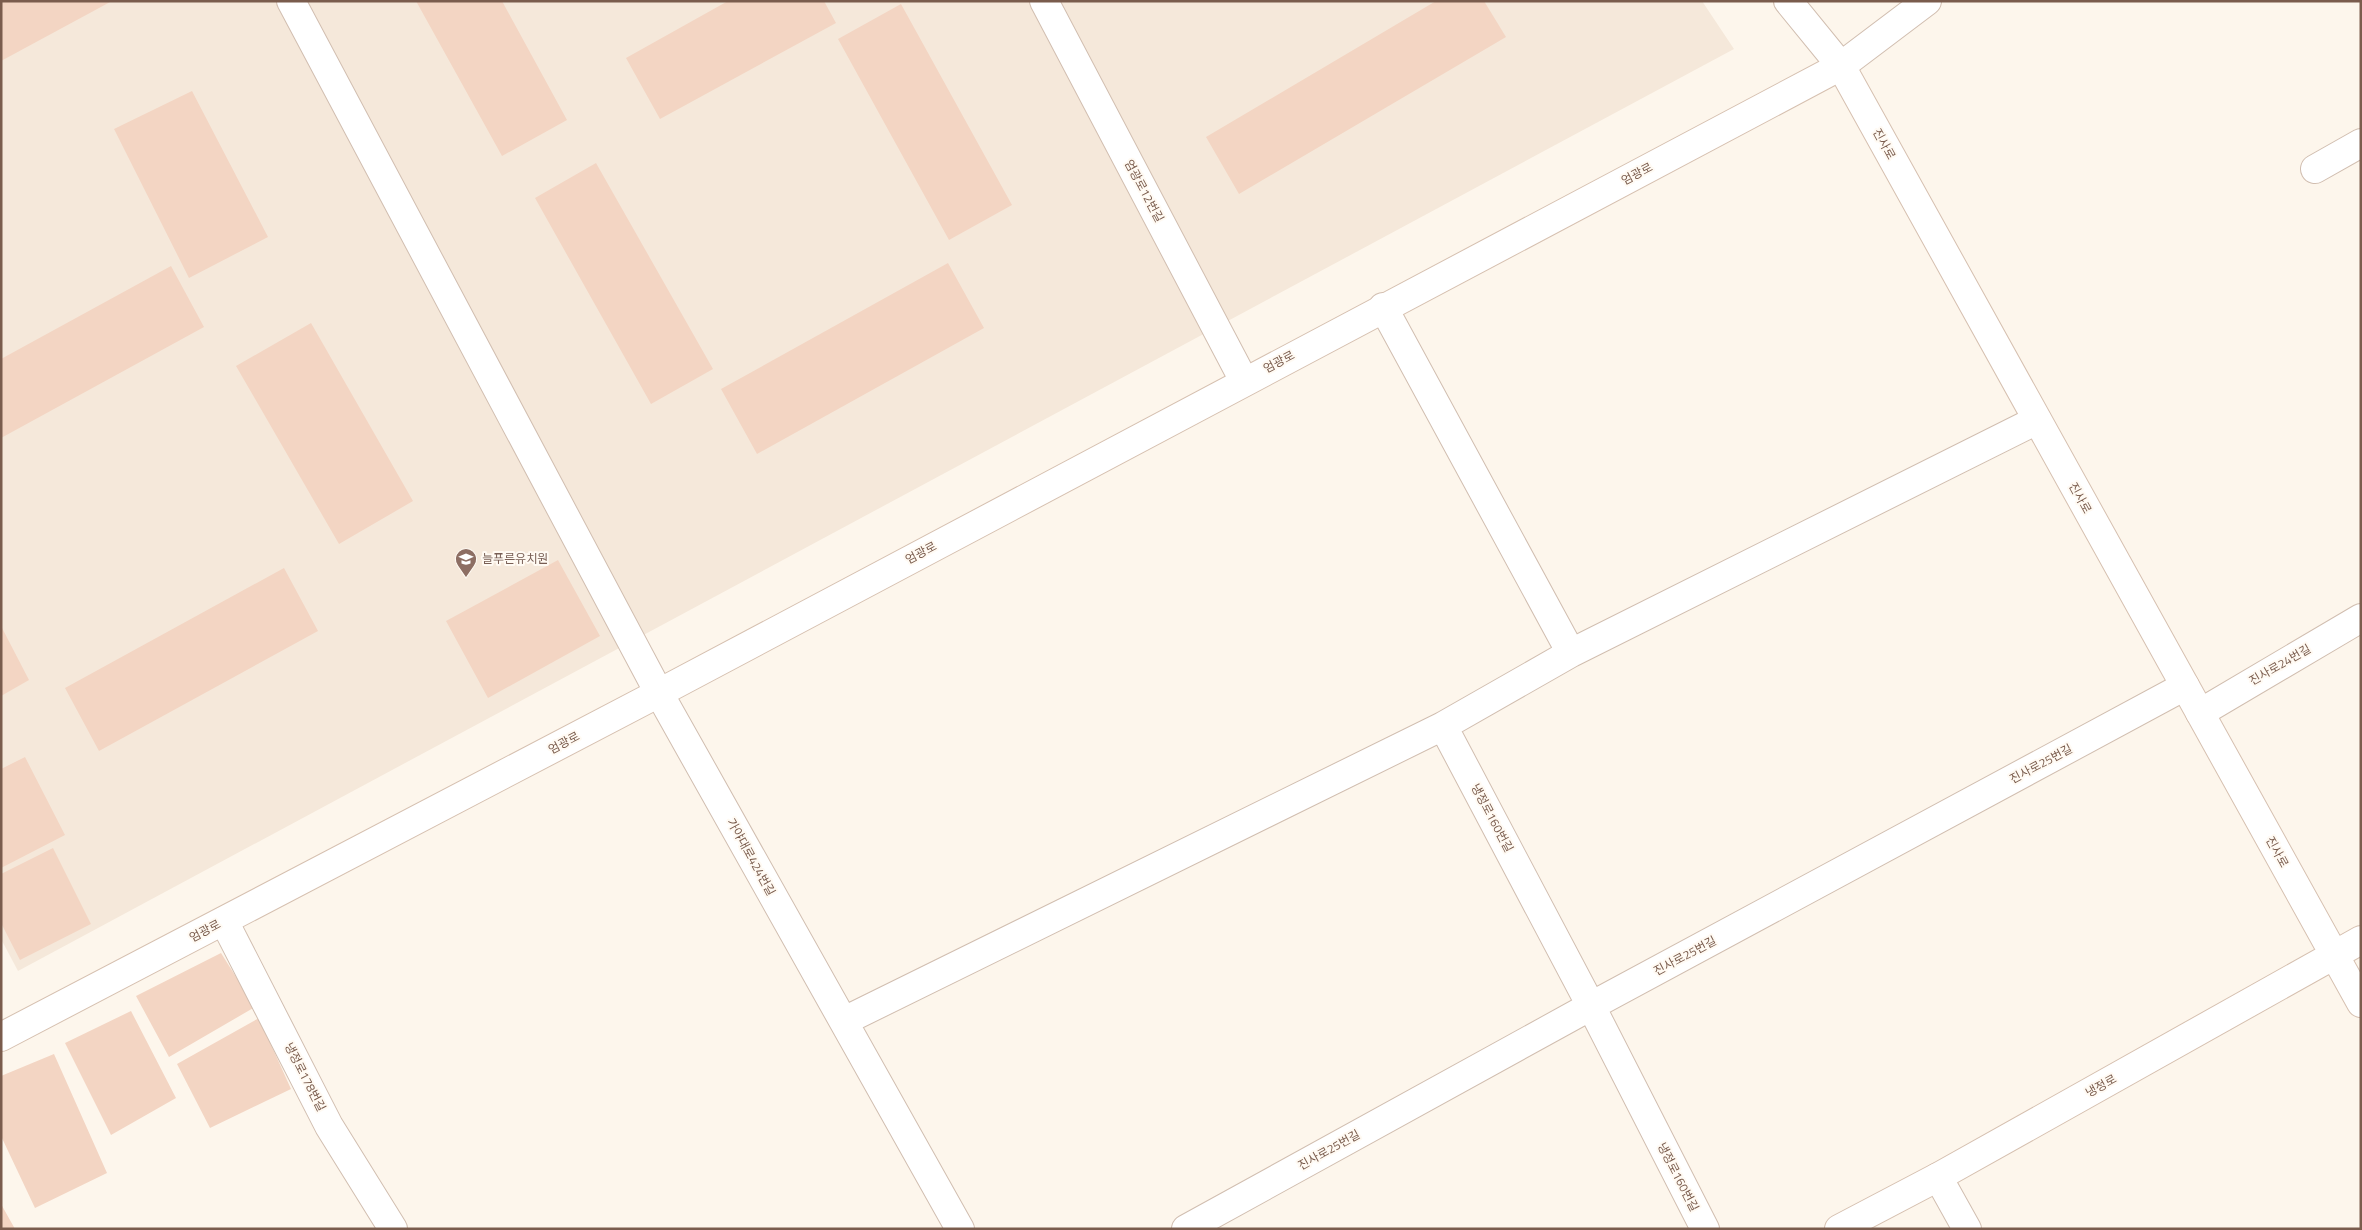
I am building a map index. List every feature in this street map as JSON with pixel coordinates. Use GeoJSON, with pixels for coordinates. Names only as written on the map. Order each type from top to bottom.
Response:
{"type":"FeatureCollection","features":[{"type":"Feature","properties":{"kind":"street","name":"가야대로424번길"},"geometry":{"type":"LineString","coordinates":[[291,1],[659,693],[960,1229]]}},
{"type":"Feature","properties":{"kind":"street","name":"엄광로12번길"},"geometry":{"type":"LineString","coordinates":[[1044,1],[1244,381]]}},
{"type":"Feature","properties":{"kind":"street","name":"진사로"},"geometry":{"type":"LineString","coordinates":[[1788,1],[1841,66],[2361,1003]]}},
{"type":"Feature","properties":{"kind":"street","name":"엄광로"},"geometry":{"type":"LineString","coordinates":[[1,1037],[659,693],[1383,307],[1841,66],[1927,1]]}},
{"type":"Feature","properties":{"kind":"street"},"geometry":{"type":"LineString","coordinates":[[2315,169],[2361,144]]}},
{"type":"Feature","properties":{"kind":"street"},"geometry":{"type":"LineString","coordinates":[[1383,307],[1571,653]]}},
{"type":"Feature","properties":{"kind":"street"},"geometry":{"type":"LineString","coordinates":[[844,1022],[1443,726],[1571,653],[2037,420]]}},
{"type":"Feature","properties":{"kind":"street","name":"진사로24번길"},"geometry":{"type":"LineString","coordinates":[[2200,713],[2361,618]]}},
{"type":"Feature","properties":{"kind":"street","name":"진사로25번길"},"geometry":{"type":"LineString","coordinates":[[1186,1229],[1591,1006],[2185,686]]}},
{"type":"Feature","properties":{"kind":"street","name":"냉정로160번길"},"geometry":{"type":"LineString","coordinates":[[1443,726],[1591,1006],[1704,1229]]}},
{"type":"Feature","properties":{"kind":"street","name":"냉정로178번길"},"geometry":{"type":"LineString","coordinates":[[224,921],[329,1126],[393,1229]]}},
{"type":"Feature","properties":{"kind":"street","name":"냉정로"},"geometry":{"type":"LineString","coordinates":[[1839,1229],[1938,1177],[2361,940]]}},
{"type":"Feature","properties":{"kind":"street"},"geometry":{"type":"LineString","coordinates":[[1938,1177],[1967,1229]]}},
{"type":"Feature","properties":{"kind":"shaded area"},"geometry":{"type":"Polygon","coordinates":[[[1,1],[1702,1],[1734,49],[18,971],[1,939],[1,1]]]}},
{"type":"Feature","properties":{"kind":"building"},"geometry":{"type":"Polygon","coordinates":[[[1,1],[112,1],[1,61],[1,1]]]}},
{"type":"Feature","properties":{"kind":"building"},"geometry":{"type":"Polygon","coordinates":[[[416,1],[502,1],[567,120],[502,156],[416,1]]]}},
{"type":"Feature","properties":{"kind":"building"},"geometry":{"type":"Polygon","coordinates":[[[728,1],[824,1],[836,23],[660,119],[626,58],[728,1]]]}},
{"type":"Feature","properties":{"kind":"building"},"geometry":{"type":"Polygon","coordinates":[[[1436,1],[1484,1],[1506,37],[1239,194],[1206,137],[1436,1]]]}},
{"type":"Feature","properties":{"kind":"building"},"geometry":{"type":"Polygon","coordinates":[[[901,4],[1012,205],[949,240],[838,39],[901,4]]]}},
{"type":"Feature","properties":{"kind":"building"},"geometry":{"type":"Polygon","coordinates":[[[192,91],[268,237],[189,278],[114,129],[192,91]]]}},
{"type":"Feature","properties":{"kind":"building"},"geometry":{"type":"Polygon","coordinates":[[[596,163],[713,369],[651,404],[535,198],[596,163]]]}},
{"type":"Feature","properties":{"kind":"building"},"geometry":{"type":"Polygon","coordinates":[[[948,263],[984,328],[757,454],[721,389],[948,263]]]}},
{"type":"Feature","properties":{"kind":"building"},"geometry":{"type":"Polygon","coordinates":[[[171,266],[204,327],[1,438],[1,359],[171,266]]]}},
{"type":"Feature","properties":{"kind":"building"},"geometry":{"type":"Polygon","coordinates":[[[311,323],[413,501],[339,544],[236,366],[311,323]]]}},
{"type":"Feature","properties":{"kind":"building"},"geometry":{"type":"Polygon","coordinates":[[[558,560],[600,636],[488,698],[446,621],[558,560]]]}},
{"type":"Feature","properties":{"kind":"building"},"geometry":{"type":"Polygon","coordinates":[[[284,568],[318,631],[99,751],[65,688],[284,568]]]}},
{"type":"Feature","properties":{"kind":"building"},"geometry":{"type":"Polygon","coordinates":[[[1,626],[29,680],[1,696],[1,626]]]}},
{"type":"Feature","properties":{"kind":"building"},"geometry":{"type":"Polygon","coordinates":[[[25,757],[65,835],[1,868],[1,769],[25,757]]]}},
{"type":"Feature","properties":{"kind":"building"},"geometry":{"type":"Polygon","coordinates":[[[53,848],[91,924],[20,960],[1,923],[1,874],[53,848]]]}},
{"type":"Feature","properties":{"kind":"building"},"geometry":{"type":"Polygon","coordinates":[[[221,953],[255,1007],[169,1057],[136,996],[221,953]]]}},
{"type":"Feature","properties":{"kind":"building"},"geometry":{"type":"Polygon","coordinates":[[[131,1011],[176,1098],[111,1135],[65,1043],[131,1011]]]}},
{"type":"Feature","properties":{"kind":"building"},"geometry":{"type":"Polygon","coordinates":[[[259,1018],[291,1089],[210,1128],[177,1064],[259,1018]]]}},
{"type":"Feature","properties":{"kind":"building"},"geometry":{"type":"Polygon","coordinates":[[[54,1054],[107,1173],[35,1208],[1,1136],[1,1076],[54,1054]]]}},
{"type":"Feature","properties":{"kind":"building"},"geometry":{"type":"Polygon","coordinates":[[[1,1204],[15,1229],[1,1229],[1,1204]]]}},
{"type":"Feature","properties":{"kind":"place","name":"늘푸른유치원"},"geometry":{"type":"Point","coordinates":[466,578]}}]}
